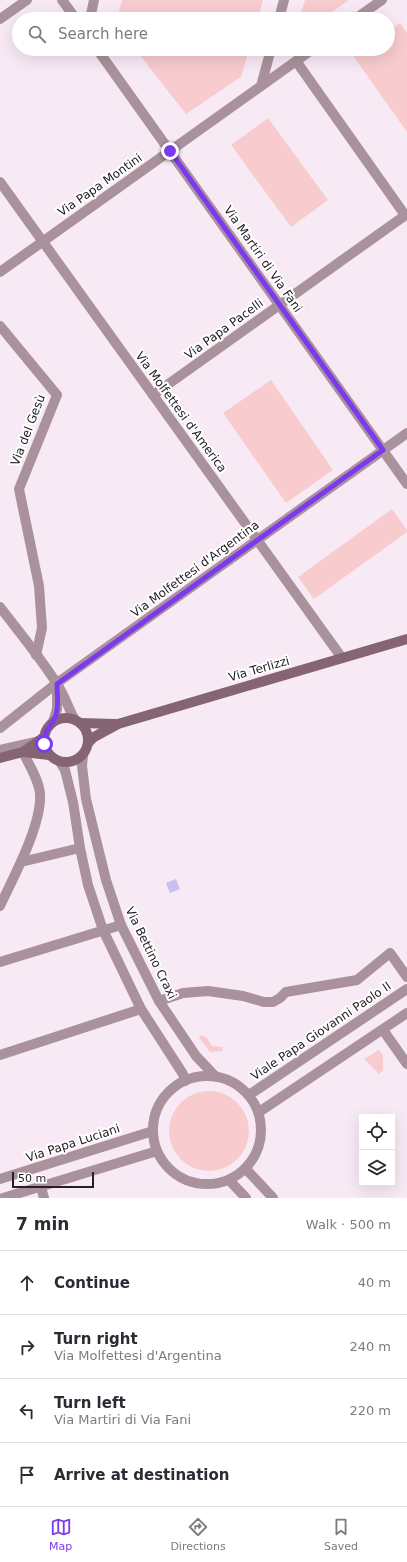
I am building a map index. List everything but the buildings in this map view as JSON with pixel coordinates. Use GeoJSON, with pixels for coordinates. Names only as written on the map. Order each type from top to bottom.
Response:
{"type":"FeatureCollection","features":[{"type":"Feature","properties":{"kind":"main road","name":"Via Terlizzi"},"geometry":{"type":"LineString","coordinates":[[88,743],[94,737],[118,724],[407,639]]}},
{"type":"Feature","properties":{"kind":"main road"},"geometry":{"type":"LineString","coordinates":[[0,758],[23,752],[49,755],[60,762],[72,762],[83,755],[88,743],[86,731],[77,721],[66,718],[54,722],[45,731],[41,739],[23,752]]}},
{"type":"Feature","properties":{"kind":"main road","name":"Via Terlizzi"},"geometry":{"type":"LineString","coordinates":[[77,721],[118,724]]}},
{"type":"Feature","properties":{"kind":"main road"},"geometry":{"type":"LineString","coordinates":[[41,739],[49,755]]}},
{"type":"Feature","properties":{"kind":"street"},"geometry":{"type":"LineString","coordinates":[[0,19],[27,0]]}},
{"type":"Feature","properties":{"kind":"street"},"geometry":{"type":"LineString","coordinates":[[62,0],[71,12]]}},
{"type":"Feature","properties":{"kind":"street"},"geometry":{"type":"LineString","coordinates":[[91,12],[94,0]]}},
{"type":"Feature","properties":{"kind":"street"},"geometry":{"type":"LineString","coordinates":[[280,12],[284,0]]}},
{"type":"Feature","properties":{"kind":"street"},"geometry":{"type":"LineString","coordinates":[[365,12],[382,0]]}},
{"type":"Feature","properties":{"kind":"street","name":"Via Martiri di Via Fani"},"geometry":{"type":"LineString","coordinates":[[102,56],[407,484]]}},
{"type":"Feature","properties":{"kind":"street"},"geometry":{"type":"LineString","coordinates":[[261,86],[269,56]]}},
{"type":"Feature","properties":{"kind":"street","name":"Via Papa Montini"},"geometry":{"type":"LineString","coordinates":[[0,272],[304,56]]}},
{"type":"Feature","properties":{"kind":"street"},"geometry":{"type":"LineString","coordinates":[[296,62],[406,215]]}},
{"type":"Feature","properties":{"kind":"street","name":"Via Molfettesi d'America"},"geometry":{"type":"LineString","coordinates":[[0,182],[342,658]]}},
{"type":"Feature","properties":{"kind":"street","name":"Via Papa Pacelli"},"geometry":{"type":"LineString","coordinates":[[153,395],[406,215]]}},
{"type":"Feature","properties":{"kind":"street","name":"Via del Gesù"},"geometry":{"type":"LineString","coordinates":[[0,326],[57,395],[19,488],[39,586],[42,628],[36,656]]}},
{"type":"Feature","properties":{"kind":"street","name":"Via Molfettesi d'Argentina"},"geometry":{"type":"LineString","coordinates":[[0,728],[57,684],[407,433]]}},
{"type":"Feature","properties":{"kind":"street"},"geometry":{"type":"LineString","coordinates":[[0,607],[57,684],[65,697],[69,710],[77,721]]}},
{"type":"Feature","properties":{"kind":"street"},"geometry":{"type":"LineString","coordinates":[[54,722],[57,709],[57,684]]}},
{"type":"Feature","properties":{"kind":"street"},"geometry":{"type":"LineString","coordinates":[[0,750],[41,739]]}},
{"type":"Feature","properties":{"kind":"street"},"geometry":{"type":"LineString","coordinates":[[0,906],[21,862],[39,808],[40,793],[36,780],[23,752]]}},
{"type":"Feature","properties":{"kind":"street","name":"Via Bettino Craxi"},"geometry":{"type":"LineString","coordinates":[[83,755],[82,766],[86,799],[106,880],[121,925],[159,1001],[196,1056],[215,1076]]}},
{"type":"Feature","properties":{"kind":"street"},"geometry":{"type":"LineString","coordinates":[[60,762],[65,770],[73,802],[80,848],[88,885],[103,930],[141,1009],[183,1074],[185,1081]]}},
{"type":"Feature","properties":{"kind":"street"},"geometry":{"type":"LineString","coordinates":[[21,862],[80,848]]}},
{"type":"Feature","properties":{"kind":"street"},"geometry":{"type":"LineString","coordinates":[[0,962],[121,925]]}},
{"type":"Feature","properties":{"kind":"street"},"geometry":{"type":"LineString","coordinates":[[159,1001],[183,993],[208,991],[243,996],[264,1002],[273,1002],[286,992],[358,980],[390,953],[407,977]]}},
{"type":"Feature","properties":{"kind":"street","name":"Viale Papa Giovanni Paolo II"},"geometry":{"type":"LineString","coordinates":[[249,1095],[407,989]]}},
{"type":"Feature","properties":{"kind":"street"},"geometry":{"type":"LineString","coordinates":[[0,1055],[141,1009]]}},
{"type":"Feature","properties":{"kind":"street"},"geometry":{"type":"LineString","coordinates":[[259,1112],[407,1013]]}},
{"type":"Feature","properties":{"kind":"street"},"geometry":{"type":"LineString","coordinates":[[383,1030],[407,1064]]}},
{"type":"Feature","properties":{"kind":"street"},"geometry":{"type":"LineString","coordinates":[[200,1076],[215,1076],[228,1080],[239,1086],[249,1095],[259,1112],[262,1127],[261,1142],[255,1156],[246,1169],[229,1180],[212,1184],[195,1183],[179,1177],[166,1166],[157,1151],[153,1131],[155,1115],[161,1101],[172,1089],[185,1081],[200,1076]]}},
{"type":"Feature","properties":{"kind":"street","name":"Via Papa Luciani"},"geometry":{"type":"LineString","coordinates":[[0,1179],[153,1131]]}},
{"type":"Feature","properties":{"kind":"street"},"geometry":{"type":"LineString","coordinates":[[3,1198],[157,1151]]}},
{"type":"Feature","properties":{"kind":"street"},"geometry":{"type":"LineString","coordinates":[[246,1169],[273,1198]]}},
{"type":"Feature","properties":{"kind":"street"},"geometry":{"type":"LineString","coordinates":[[11,1176],[16,1194]]}},
{"type":"Feature","properties":{"kind":"street"},"geometry":{"type":"LineString","coordinates":[[229,1180],[246,1198]]}},
{"type":"Feature","properties":{"kind":"street"},"geometry":{"type":"LineString","coordinates":[[41,1187],[44,1198]]}},
{"type":"Feature","properties":{"kind":"shaded area"},"geometry":{"type":"Polygon","coordinates":[[[122,0],[263,0],[260,12],[119,12],[122,0]]]}},
{"type":"Feature","properties":{"kind":"shaded area"},"geometry":{"type":"Polygon","coordinates":[[[305,0],[349,0],[332,12],[301,12],[305,0]]]}},
{"type":"Feature","properties":{"kind":"shaded area"},"geometry":{"type":"Polygon","coordinates":[[[400,23],[407,33],[407,132],[354,57],[395,56],[395,27],[400,23]]]}},
{"type":"Feature","properties":{"kind":"shaded area"},"geometry":{"type":"Polygon","coordinates":[[[140,56],[247,56],[241,77],[186,114],[140,56]]]}},
{"type":"Feature","properties":{"kind":"shaded area"},"geometry":{"type":"Polygon","coordinates":[[[268,118],[328,200],[291,227],[231,145],[268,118]]]}},
{"type":"Feature","properties":{"kind":"shaded area"},"geometry":{"type":"Polygon","coordinates":[[[271,380],[333,470],[286,503],[223,413],[271,380]]]}},
{"type":"Feature","properties":{"kind":"shaded area"},"geometry":{"type":"Polygon","coordinates":[[[392,509],[407,532],[314,599],[298,577],[392,509]]]}},
{"type":"Feature","properties":{"kind":"shaded area"},"geometry":{"type":"Polygon","coordinates":[[[176,879],[180,889],[170,893],[166,883],[176,879]]]}},
{"type":"Feature","properties":{"kind":"shaded area"},"geometry":{"type":"Polygon","coordinates":[[[200,1035],[206,1037],[212,1046],[223,1047],[222,1051],[210,1052],[199,1038],[200,1035]]]}},
{"type":"Feature","properties":{"kind":"shaded area"},"geometry":{"type":"Polygon","coordinates":[[[379,1050],[383,1055],[383,1070],[379,1074],[364,1059],[379,1050]]]}},
{"type":"Feature","properties":{"kind":"shaded area"},"geometry":{"type":"Polygon","coordinates":[[[201,1091],[217,1091],[238,1102],[249,1123],[249,1139],[238,1160],[217,1171],[201,1171],[187,1165],[180,1160],[175,1153],[169,1139],[169,1123],[175,1109],[180,1102],[187,1097],[201,1091]]]}},
{"type":"Feature","properties":{"kind":"route"},"geometry":{"type":"LineString","coordinates":[[44,744],[45,731],[54,722],[56,716],[58,697],[57,684],[383,450],[170,151]]}}]}
